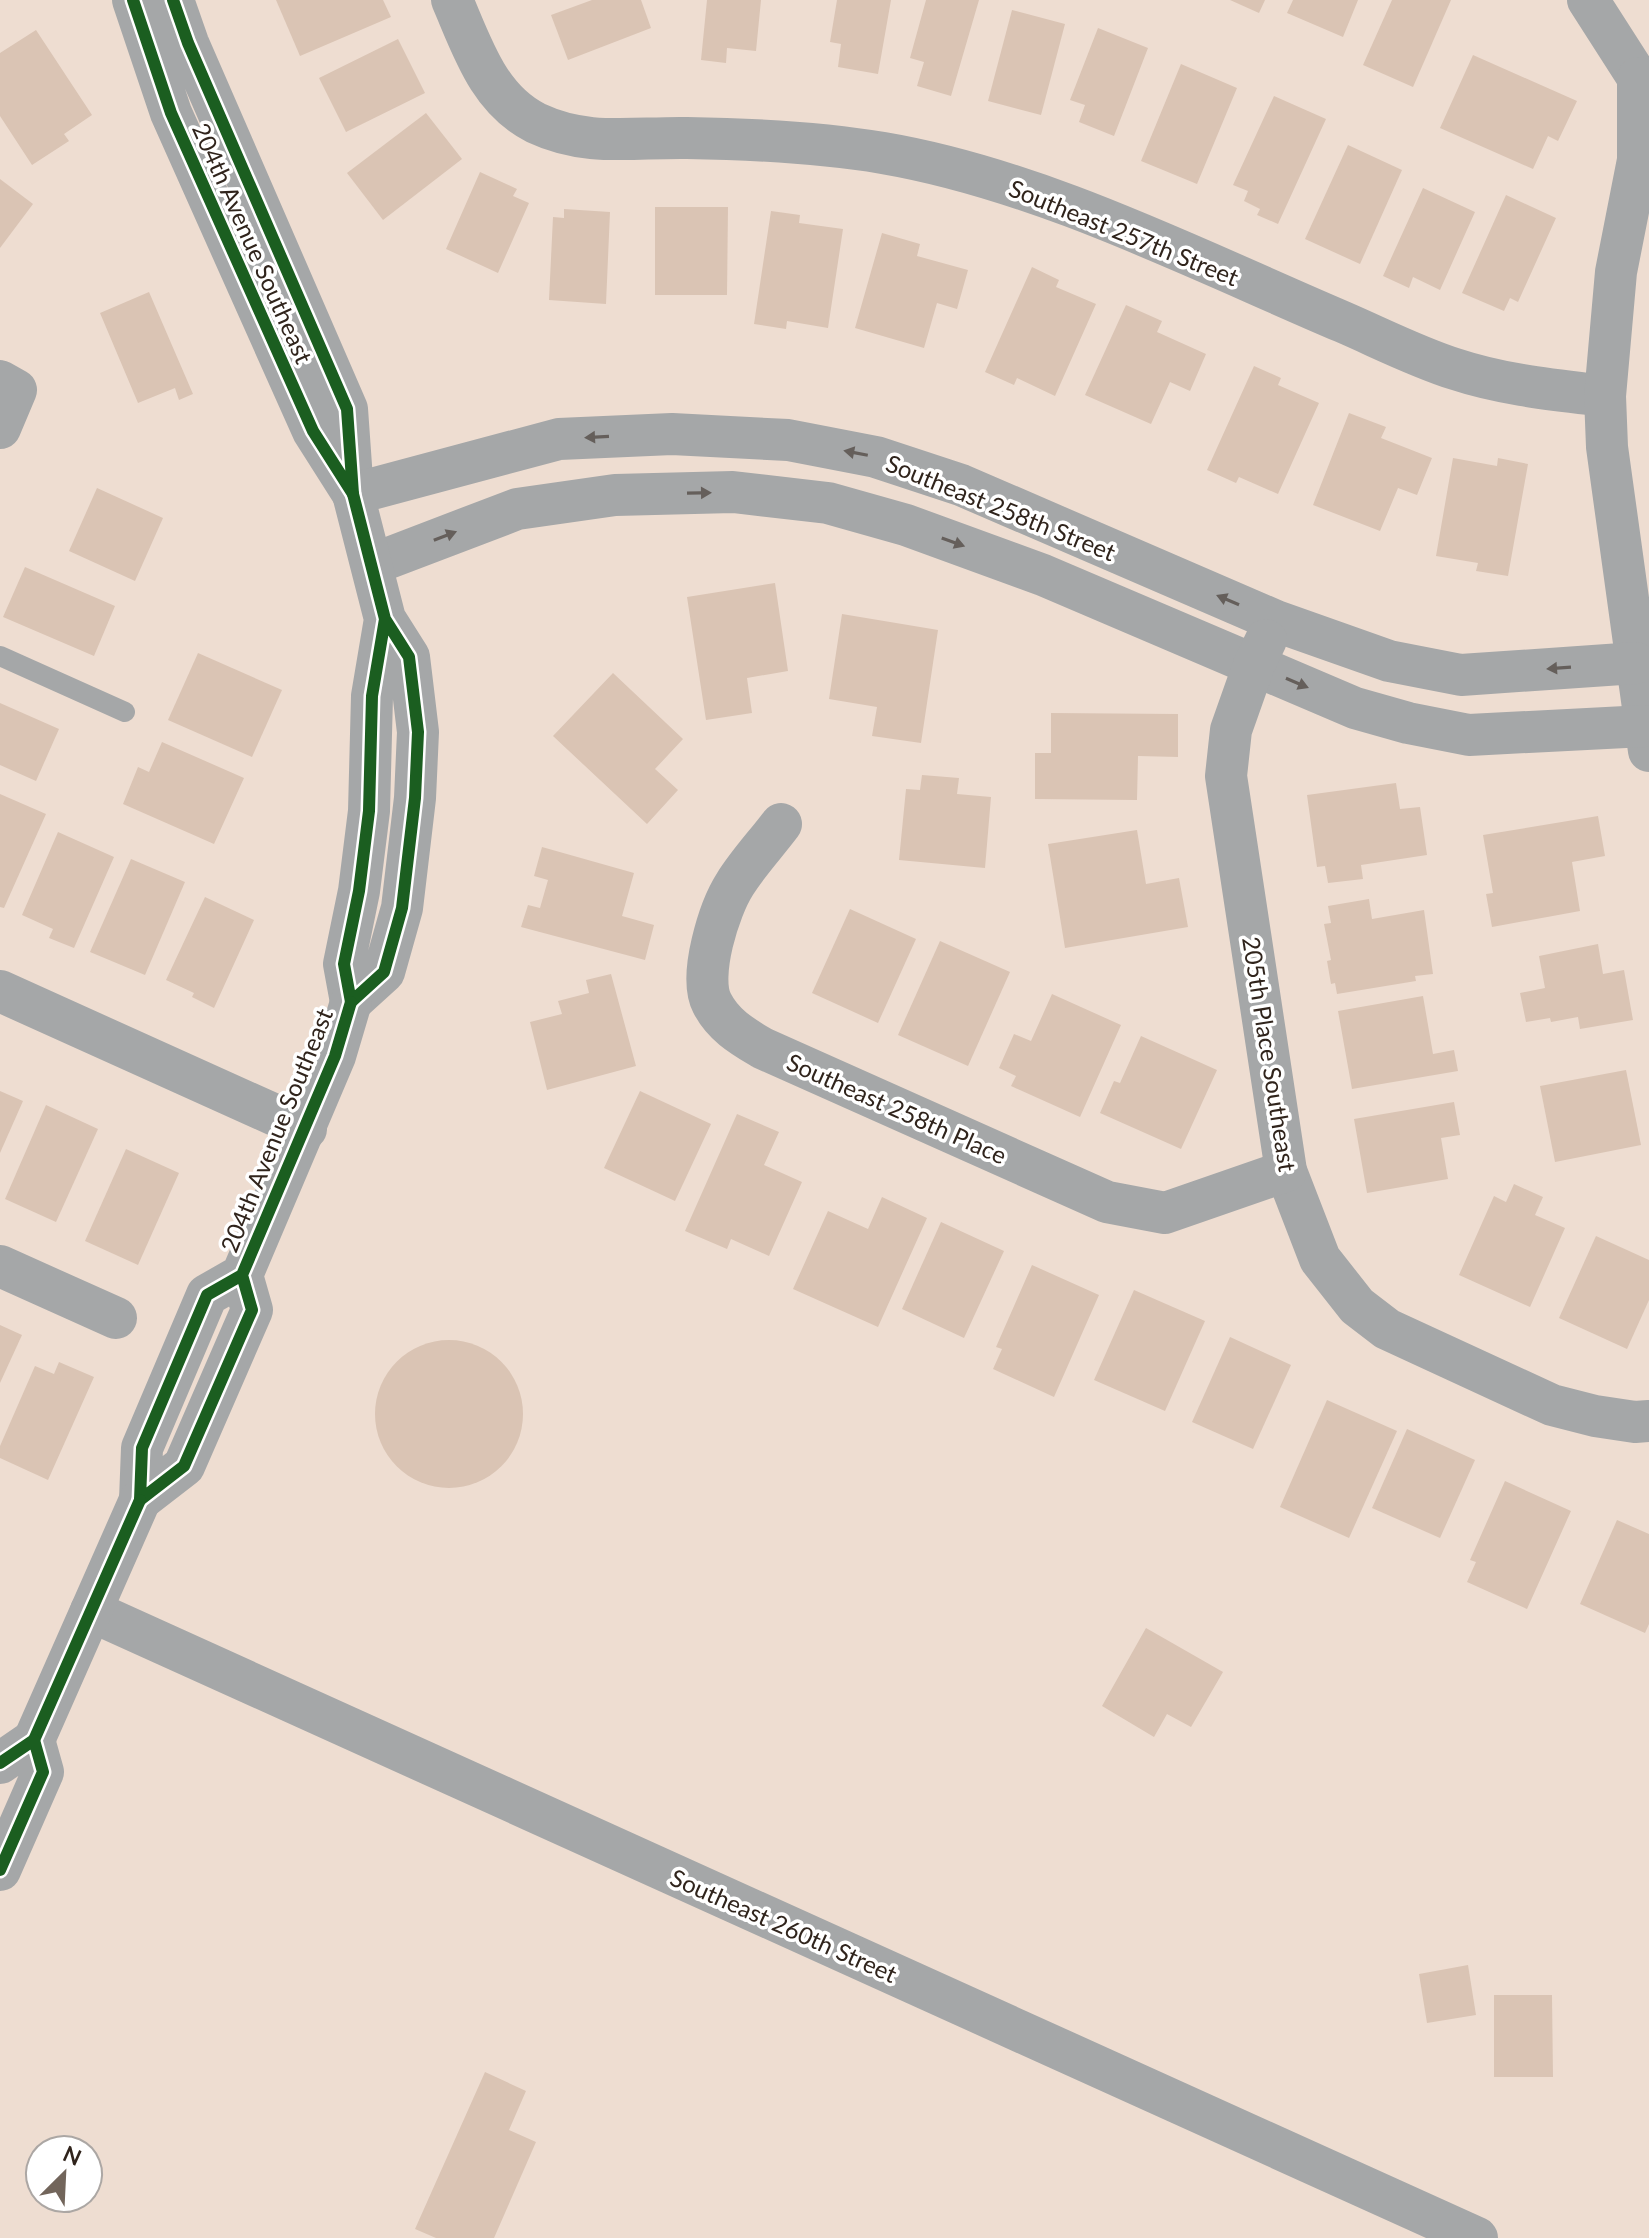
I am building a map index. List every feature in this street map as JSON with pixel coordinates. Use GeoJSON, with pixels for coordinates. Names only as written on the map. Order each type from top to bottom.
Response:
{"type":"FeatureCollection","features":[{"type":"Feature","properties":{"kind":"street","name":"204th Avenue Southeast"},"geometry":{"type":"LineString","coordinates":[[133,0],[171,113],[313,431],[353,494]]}},
{"type":"Feature","properties":{"kind":"street","name":"204th Avenue Southeast"},"geometry":{"type":"LineString","coordinates":[[34,1740],[140,1500],[142,1448],[207,1295],[242,1275],[335,1056],[351,1002],[344,964],[359,891],[369,811],[372,696],[385,619],[353,494],[347,409],[188,43],[173,0]]}},
{"type":"Feature","properties":{"kind":"street","name":"Southeast 257th Street"},"geometry":{"type":"LineString","coordinates":[[452,0],[486,77],[507,102],[534,122],[563,133],[592,140],[649,137],[777,140],[883,153],[953,169],[1053,198],[1454,369],[1525,386],[1605,396]]}},
{"type":"Feature","properties":{"kind":"street"},"geometry":{"type":"LineString","coordinates":[[1588,0],[1644,77],[1638,160],[1616,272],[1605,396],[1607,447],[1647,739]]}},
{"type":"Feature","properties":{"kind":"street"},"geometry":{"type":"LineString","coordinates":[[0,428],[8,385]]}},
{"type":"Feature","properties":{"kind":"street","name":"Southeast 258th Street"},"geometry":{"type":"LineString","coordinates":[[353,494],[559,439],[672,434],[788,440],[876,457],[961,485],[1276,621],[1389,661],[1461,675],[1636,663]]}},
{"type":"Feature","properties":{"kind":"street","name":"Southeast 258th Street"},"geometry":{"type":"LineString","coordinates":[[373,564],[517,509],[601,497],[733,492],[828,503],[906,525],[1043,575],[1355,708],[1469,735],[1647,739]]}},
{"type":"Feature","properties":{"kind":"street","name":"205th Place Southeast"},"geometry":{"type":"LineString","coordinates":[[1276,621],[1254,665],[1231,730],[1226,776],[1286,1171],[1320,1259],[1357,1306],[1387,1329],[1552,1405],[1595,1416],[1649,1421]]}},
{"type":"Feature","properties":{"kind":"street","name":"Southeast 258th Place"},"geometry":{"type":"LineString","coordinates":[[781,824],[733,886],[707,962],[710,1001],[729,1028],[762,1048],[1107,1202],[1165,1213],[1286,1171]]}},
{"type":"Feature","properties":{"kind":"street"},"geometry":{"type":"LineString","coordinates":[[0,991],[306,1129]]}},
{"type":"Feature","properties":{"kind":"street"},"geometry":{"type":"LineString","coordinates":[[0,1266],[116,1318]]}},
{"type":"Feature","properties":{"kind":"street","name":"Southeast 260th Street"},"geometry":{"type":"LineString","coordinates":[[91,1611],[1477,2238]]}},
{"type":"Feature","properties":{"kind":"street"},"geometry":{"type":"LineString","coordinates":[[0,1763],[34,1740],[43,1772],[0,1870]]}},
{"type":"Feature","properties":{"kind":"lane"},"geometry":{"type":"LineString","coordinates":[[0,656],[125,712]]}},
{"type":"Feature","properties":{"kind":"building"},"geometry":{"type":"Polygon","coordinates":[[[276,0],[383,0],[391,17],[300,56],[276,0]]]}},
{"type":"Feature","properties":{"kind":"building"},"geometry":{"type":"Polygon","coordinates":[[[592,0],[641,0],[651,28],[568,60],[551,15],[592,0]]]}},
{"type":"Feature","properties":{"kind":"building"},"geometry":{"type":"Polygon","coordinates":[[[707,0],[761,0],[756,51],[727,48],[726,63],[701,60],[707,0]]]}},
{"type":"Feature","properties":{"kind":"building"},"geometry":{"type":"Polygon","coordinates":[[[837,0],[891,0],[878,74],[838,67],[841,44],[830,42],[837,0]]]}},
{"type":"Feature","properties":{"kind":"building"},"geometry":{"type":"Polygon","coordinates":[[[926,0],[979,0],[951,96],[917,86],[924,62],[910,58],[926,0]]]}},
{"type":"Feature","properties":{"kind":"building"},"geometry":{"type":"Polygon","coordinates":[[[1230,0],[1265,0],[1259,13],[1230,0]]]}},
{"type":"Feature","properties":{"kind":"building"},"geometry":{"type":"Polygon","coordinates":[[[1293,0],[1358,0],[1343,37],[1287,13],[1293,0]]]}},
{"type":"Feature","properties":{"kind":"building"},"geometry":{"type":"Polygon","coordinates":[[[1392,0],[1451,0],[1413,87],[1363,65],[1392,0]]]}},
{"type":"Feature","properties":{"kind":"building"},"geometry":{"type":"Polygon","coordinates":[[[1012,10],[1065,24],[1041,115],[988,101],[1012,10]]]}},
{"type":"Feature","properties":{"kind":"building"},"geometry":{"type":"Polygon","coordinates":[[[1098,28],[1148,48],[1114,136],[1079,122],[1085,105],[1070,100],[1098,28]]]}},
{"type":"Feature","properties":{"kind":"building"},"geometry":{"type":"Polygon","coordinates":[[[36,30],[92,115],[64,134],[69,141],[32,165],[0,116],[0,53],[36,30]]]}},
{"type":"Feature","properties":{"kind":"building"},"geometry":{"type":"Polygon","coordinates":[[[398,39],[425,93],[346,132],[319,78],[398,39]]]}},
{"type":"Feature","properties":{"kind":"building"},"geometry":{"type":"Polygon","coordinates":[[[1473,55],[1577,101],[1558,141],[1548,136],[1533,169],[1440,128],[1473,55]]]}},
{"type":"Feature","properties":{"kind":"building"},"geometry":{"type":"Polygon","coordinates":[[[1181,64],[1237,88],[1197,184],[1141,161],[1181,64]]]}},
{"type":"Feature","properties":{"kind":"building"},"geometry":{"type":"Polygon","coordinates":[[[1274,96],[1326,119],[1278,224],[1257,215],[1260,209],[1244,201],[1248,191],[1233,185],[1274,96]]]}},
{"type":"Feature","properties":{"kind":"building"},"geometry":{"type":"Polygon","coordinates":[[[426,113],[462,159],[383,220],[347,173],[426,113]]]}},
{"type":"Feature","properties":{"kind":"building"},"geometry":{"type":"Polygon","coordinates":[[[1348,145],[1402,170],[1360,264],[1305,239],[1348,145]]]}},
{"type":"Feature","properties":{"kind":"building"},"geometry":{"type":"Polygon","coordinates":[[[480,172],[517,189],[513,196],[529,203],[498,273],[446,249],[480,172]]]}},
{"type":"Feature","properties":{"kind":"building"},"geometry":{"type":"Polygon","coordinates":[[[0,179],[33,204],[0,248],[0,179]]]}},
{"type":"Feature","properties":{"kind":"building"},"geometry":{"type":"Polygon","coordinates":[[[1423,188],[1475,212],[1440,290],[1413,277],[1409,288],[1383,276],[1423,188]]]}},
{"type":"Feature","properties":{"kind":"building"},"geometry":{"type":"Polygon","coordinates":[[[1506,195],[1556,218],[1518,302],[1510,298],[1504,311],[1462,293],[1506,195]]]}},
{"type":"Feature","properties":{"kind":"building"},"geometry":{"type":"Polygon","coordinates":[[[655,207],[728,207],[727,295],[655,295],[655,207]]]}},
{"type":"Feature","properties":{"kind":"building"},"geometry":{"type":"Polygon","coordinates":[[[564,209],[610,212],[606,304],[549,300],[553,217],[564,218],[564,209]]]}},
{"type":"Feature","properties":{"kind":"building"},"geometry":{"type":"Polygon","coordinates":[[[771,211],[800,215],[799,223],[843,229],[828,328],[787,321],[786,329],[754,324],[771,211]]]}},
{"type":"Feature","properties":{"kind":"building"},"geometry":{"type":"Polygon","coordinates":[[[882,233],[920,244],[917,256],[968,270],[957,309],[937,303],[924,348],[855,328],[882,233]]]}},
{"type":"Feature","properties":{"kind":"building"},"geometry":{"type":"Polygon","coordinates":[[[1032,267],[1059,280],[1056,287],[1096,304],[1055,396],[1017,378],[1014,385],[985,372],[1032,267]]]}},
{"type":"Feature","properties":{"kind":"building"},"geometry":{"type":"Polygon","coordinates":[[[149,292],[193,394],[179,400],[175,388],[138,403],[100,313],[149,292]]]}},
{"type":"Feature","properties":{"kind":"building"},"geometry":{"type":"Polygon","coordinates":[[[1126,305],[1162,321],[1157,332],[1206,354],[1190,391],[1170,382],[1151,424],[1085,395],[1126,305]]]}},
{"type":"Feature","properties":{"kind":"building"},"geometry":{"type":"Polygon","coordinates":[[[1254,366],[1281,378],[1278,385],[1319,403],[1278,494],[1239,477],[1236,483],[1207,470],[1254,366]]]}},
{"type":"Feature","properties":{"kind":"building"},"geometry":{"type":"Polygon","coordinates":[[[1349,413],[1386,427],[1381,438],[1432,458],[1417,495],[1398,488],[1380,531],[1313,505],[1349,413]]]}},
{"type":"Feature","properties":{"kind":"building"},"geometry":{"type":"Polygon","coordinates":[[[1453,458],[1497,466],[1498,458],[1528,464],[1508,576],[1476,571],[1478,563],[1436,556],[1453,458]]]}},
{"type":"Feature","properties":{"kind":"building"},"geometry":{"type":"Polygon","coordinates":[[[97,488],[163,518],[135,581],[69,551],[97,488]]]}},
{"type":"Feature","properties":{"kind":"building"},"geometry":{"type":"Polygon","coordinates":[[[25,567],[115,606],[94,656],[3,617],[25,567]]]}},
{"type":"Feature","properties":{"kind":"building"},"geometry":{"type":"Polygon","coordinates":[[[775,583],[788,671],[747,678],[752,713],[706,720],[687,597],[775,583]]]}},
{"type":"Feature","properties":{"kind":"building"},"geometry":{"type":"Polygon","coordinates":[[[842,614],[938,630],[921,743],[872,736],[877,707],[829,699],[842,614]]]}},
{"type":"Feature","properties":{"kind":"building"},"geometry":{"type":"Polygon","coordinates":[[[198,653],[282,690],[252,757],[168,720],[198,653]]]}},
{"type":"Feature","properties":{"kind":"building"},"geometry":{"type":"Polygon","coordinates":[[[613,673],[683,739],[655,769],[678,790],[647,824],[553,736],[613,673]]]}},
{"type":"Feature","properties":{"kind":"building"},"geometry":{"type":"Polygon","coordinates":[[[0,703],[59,729],[36,781],[0,765],[0,703]]]}},
{"type":"Feature","properties":{"kind":"building"},"geometry":{"type":"Polygon","coordinates":[[[1051,713],[1178,714],[1178,757],[1138,756],[1137,800],[1035,799],[1035,753],[1051,753],[1051,713]]]}},
{"type":"Feature","properties":{"kind":"building"},"geometry":{"type":"Polygon","coordinates":[[[162,742],[244,778],[214,844],[123,804],[138,767],[149,772],[162,742]]]}},
{"type":"Feature","properties":{"kind":"building"},"geometry":{"type":"Polygon","coordinates":[[[922,775],[959,778],[957,794],[991,797],[985,868],[899,860],[906,789],[920,790],[922,775]]]}},
{"type":"Feature","properties":{"kind":"building"},"geometry":{"type":"Polygon","coordinates":[[[1396,783],[1400,809],[1420,807],[1427,855],[1361,865],[1363,879],[1328,883],[1325,866],[1317,867],[1307,795],[1396,783]]]}},
{"type":"Feature","properties":{"kind":"building"},"geometry":{"type":"Polygon","coordinates":[[[0,794],[46,814],[4,908],[0,907],[0,794]]]}},
{"type":"Feature","properties":{"kind":"building"},"geometry":{"type":"Polygon","coordinates":[[[1598,816],[1605,856],[1572,862],[1580,911],[1492,927],[1486,894],[1493,893],[1483,835],[1598,816]]]}},
{"type":"Feature","properties":{"kind":"building"},"geometry":{"type":"Polygon","coordinates":[[[1137,830],[1146,884],[1179,878],[1188,927],[1065,948],[1048,844],[1137,830]]]}},
{"type":"Feature","properties":{"kind":"building"},"geometry":{"type":"Polygon","coordinates":[[[58,832],[114,857],[74,948],[49,938],[53,929],[22,915],[58,832]]]}},
{"type":"Feature","properties":{"kind":"building"},"geometry":{"type":"Polygon","coordinates":[[[542,847],[634,873],[622,916],[654,925],[645,960],[521,927],[528,905],[540,908],[548,880],[534,876],[542,847]]]}},
{"type":"Feature","properties":{"kind":"building"},"geometry":{"type":"Polygon","coordinates":[[[131,859],[185,882],[145,975],[90,952],[131,859]]]}},
{"type":"Feature","properties":{"kind":"building"},"geometry":{"type":"Polygon","coordinates":[[[205,897],[254,920],[214,1008],[192,997],[194,993],[166,980],[205,897]]]}},
{"type":"Feature","properties":{"kind":"building"},"geometry":{"type":"Polygon","coordinates":[[[1369,899],[1372,919],[1424,910],[1433,974],[1415,976],[1416,981],[1337,994],[1335,983],[1331,984],[1327,961],[1331,960],[1324,924],[1331,923],[1328,906],[1369,899]]]}},
{"type":"Feature","properties":{"kind":"building"},"geometry":{"type":"Polygon","coordinates":[[[850,909],[916,939],[878,1023],[812,993],[850,909]]]}},
{"type":"Feature","properties":{"kind":"building"},"geometry":{"type":"Polygon","coordinates":[[[940,941],[1010,972],[968,1066],[898,1035],[940,941]]]}},
{"type":"Feature","properties":{"kind":"building"},"geometry":{"type":"Polygon","coordinates":[[[1598,944],[1603,974],[1624,970],[1633,1020],[1580,1029],[1578,1017],[1526,1022],[1520,993],[1545,988],[1539,956],[1598,944]]]}},
{"type":"Feature","properties":{"kind":"building"},"geometry":{"type":"Polygon","coordinates":[[[611,974],[636,1066],[547,1090],[530,1022],[562,1014],[558,1001],[589,993],[586,980],[611,974]]]}},
{"type":"Feature","properties":{"kind":"building"},"geometry":{"type":"Polygon","coordinates":[[[1052,994],[1121,1025],[1080,1117],[1011,1086],[1016,1076],[999,1068],[1014,1034],[1031,1041],[1052,994]]]}},
{"type":"Feature","properties":{"kind":"building"},"geometry":{"type":"Polygon","coordinates":[[[1423,996],[1433,1054],[1454,1050],[1458,1071],[1352,1089],[1338,1011],[1423,996]]]}},
{"type":"Feature","properties":{"kind":"building"},"geometry":{"type":"Polygon","coordinates":[[[1141,1036],[1217,1070],[1181,1149],[1100,1113],[1114,1081],[1120,1083],[1141,1036]]]}},
{"type":"Feature","properties":{"kind":"building"},"geometry":{"type":"Polygon","coordinates":[[[1626,1070],[1641,1145],[1555,1162],[1540,1086],[1626,1070]]]}},
{"type":"Feature","properties":{"kind":"building"},"geometry":{"type":"Polygon","coordinates":[[[0,1091],[23,1101],[0,1153],[0,1091]]]}},
{"type":"Feature","properties":{"kind":"building"},"geometry":{"type":"Polygon","coordinates":[[[640,1091],[711,1124],[675,1201],[604,1168],[640,1091]]]}},
{"type":"Feature","properties":{"kind":"building"},"geometry":{"type":"Polygon","coordinates":[[[1454,1102],[1460,1135],[1441,1138],[1448,1179],[1367,1193],[1354,1119],[1454,1102]]]}},
{"type":"Feature","properties":{"kind":"building"},"geometry":{"type":"Polygon","coordinates":[[[46,1105],[98,1129],[56,1222],[5,1199],[46,1105]]]}},
{"type":"Feature","properties":{"kind":"building"},"geometry":{"type":"Polygon","coordinates":[[[737,1114],[779,1132],[764,1165],[802,1182],[769,1256],[731,1239],[727,1249],[685,1231],[737,1114]]]}},
{"type":"Feature","properties":{"kind":"building"},"geometry":{"type":"Polygon","coordinates":[[[126,1149],[179,1173],[138,1265],[85,1241],[126,1149]]]}},
{"type":"Feature","properties":{"kind":"building"},"geometry":{"type":"Polygon","coordinates":[[[1514,1184],[1543,1197],[1535,1215],[1565,1228],[1530,1307],[1459,1275],[1494,1196],[1506,1202],[1514,1184]]]}},
{"type":"Feature","properties":{"kind":"building"},"geometry":{"type":"Polygon","coordinates":[[[882,1197],[927,1218],[878,1327],[793,1289],[828,1211],[868,1229],[882,1197]]]}},
{"type":"Feature","properties":{"kind":"building"},"geometry":{"type":"Polygon","coordinates":[[[941,1222],[1004,1251],[964,1338],[902,1309],[941,1222]]]}},
{"type":"Feature","properties":{"kind":"building"},"geometry":{"type":"Polygon","coordinates":[[[1596,1236],[1649,1260],[1649,1300],[1627,1349],[1559,1318],[1596,1236]]]}},
{"type":"Feature","properties":{"kind":"building"},"geometry":{"type":"Polygon","coordinates":[[[1032,1265],[1099,1295],[1054,1397],[993,1369],[1002,1349],[996,1347],[1032,1265]]]}},
{"type":"Feature","properties":{"kind":"building"},"geometry":{"type":"Polygon","coordinates":[[[1134,1290],[1205,1321],[1165,1411],[1094,1380],[1134,1290]]]}},
{"type":"Feature","properties":{"kind":"building"},"geometry":{"type":"Polygon","coordinates":[[[0,1325],[22,1335],[0,1383],[0,1325]]]}},
{"type":"Feature","properties":{"kind":"building"},"geometry":{"type":"Polygon","coordinates":[[[1230,1337],[1291,1365],[1253,1449],[1192,1422],[1230,1337]]]}},
{"type":"Feature","properties":{"kind":"building"},"geometry":{"type":"Polygon","coordinates":[[[449,1340],[477,1346],[501,1362],[517,1386],[523,1414],[517,1442],[501,1466],[477,1482],[449,1488],[421,1482],[397,1466],[381,1442],[375,1414],[381,1386],[397,1362],[421,1346],[449,1340]]]}},
{"type":"Feature","properties":{"kind":"building"},"geometry":{"type":"Polygon","coordinates":[[[59,1362],[94,1377],[48,1480],[0,1458],[0,1446],[35,1366],[54,1374],[59,1362]]]}},
{"type":"Feature","properties":{"kind":"building"},"geometry":{"type":"Polygon","coordinates":[[[1327,1400],[1397,1431],[1349,1538],[1280,1507],[1327,1400]]]}},
{"type":"Feature","properties":{"kind":"building"},"geometry":{"type":"Polygon","coordinates":[[[1407,1429],[1475,1460],[1440,1538],[1372,1508],[1407,1429]]]}},
{"type":"Feature","properties":{"kind":"building"},"geometry":{"type":"Polygon","coordinates":[[[1505,1481],[1571,1511],[1527,1609],[1467,1582],[1476,1562],[1470,1560],[1505,1481]]]}},
{"type":"Feature","properties":{"kind":"building"},"geometry":{"type":"Polygon","coordinates":[[[1617,1520],[1649,1534],[1649,1624],[1645,1633],[1580,1604],[1617,1520]]]}},
{"type":"Feature","properties":{"kind":"building"},"geometry":{"type":"Polygon","coordinates":[[[1146,1628],[1223,1672],[1191,1727],[1167,1714],[1154,1737],[1102,1706],[1146,1628]]]}},
{"type":"Feature","properties":{"kind":"building"},"geometry":{"type":"Polygon","coordinates":[[[1468,1965],[1476,2015],[1427,2023],[1419,1974],[1468,1965]]]}},
{"type":"Feature","properties":{"kind":"building"},"geometry":{"type":"Polygon","coordinates":[[[1494,1995],[1552,1995],[1553,2077],[1494,2077],[1494,1995]]]}},
{"type":"Feature","properties":{"kind":"building"},"geometry":{"type":"Polygon","coordinates":[[[485,2072],[526,2091],[509,2130],[536,2142],[494,2238],[436,2238],[415,2229],[485,2072]]]}},
{"type":"Feature","properties":{"kind":"cycle path"},"geometry":{"type":"LineString","coordinates":[[133,0],[171,113],[313,431],[353,494],[347,409],[188,43],[173,0]]}},
{"type":"Feature","properties":{"kind":"cycle path"},"geometry":{"type":"LineString","coordinates":[[353,494],[385,619],[409,657],[418,732],[415,798],[402,908],[384,972],[351,1002],[344,964],[359,891],[369,811],[372,696],[385,619]]}},
{"type":"Feature","properties":{"kind":"cycle path"},"geometry":{"type":"LineString","coordinates":[[242,1275],[252,1310],[184,1466],[140,1500],[142,1448],[207,1295],[242,1275],[335,1056],[351,1002]]}},
{"type":"Feature","properties":{"kind":"cycle path"},"geometry":{"type":"LineString","coordinates":[[34,1740],[140,1500]]}},
{"type":"Feature","properties":{"kind":"cycle path"},"geometry":{"type":"LineString","coordinates":[[0,1763],[34,1740],[43,1772],[0,1870]]}}]}
